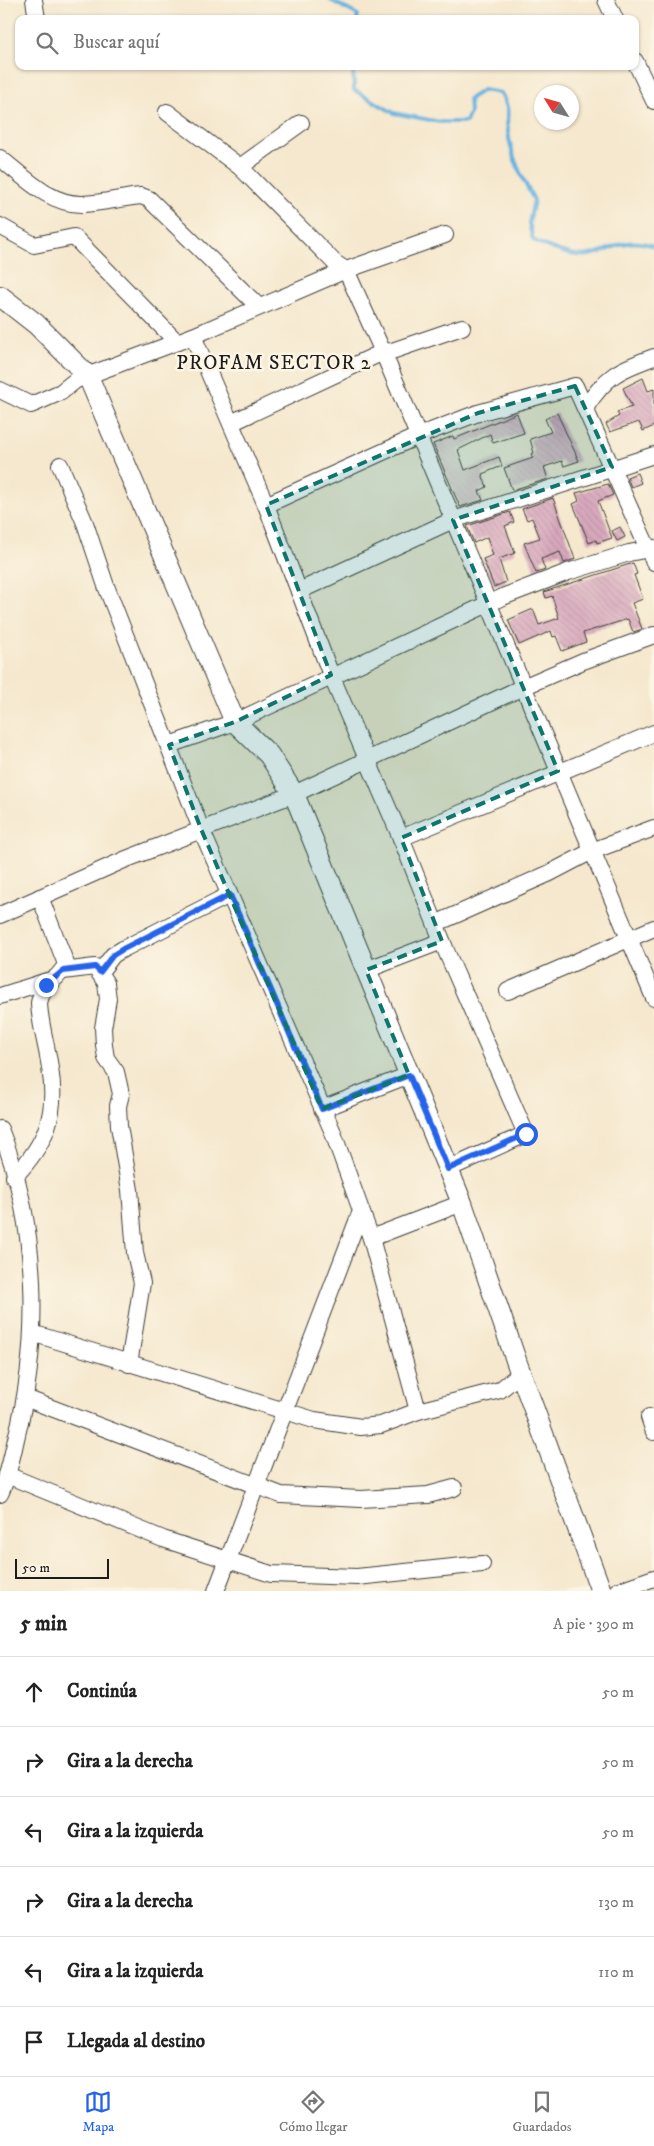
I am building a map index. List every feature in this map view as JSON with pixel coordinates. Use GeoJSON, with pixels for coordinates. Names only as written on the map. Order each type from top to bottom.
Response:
{"type":"FeatureCollection","features":[{"type":"Feature","properties":{"kind":"main road"},"geometry":{"type":"LineString","coordinates":[[0,296],[36,324],[88,376],[235,722],[269,755],[294,794],[462,1204],[521,1373],[601,1591]]}},
{"type":"Feature","properties":{"kind":"street"},"geometry":{"type":"LineString","coordinates":[[34,0],[36,15]]}},
{"type":"Feature","properties":{"kind":"street"},"geometry":{"type":"LineString","coordinates":[[606,0],[613,15]]}},
{"type":"Feature","properties":{"kind":"street"},"geometry":{"type":"LineString","coordinates":[[639,69],[654,101]]}},
{"type":"Feature","properties":{"kind":"street"},"geometry":{"type":"LineString","coordinates":[[168,112],[240,167],[335,263],[346,270],[383,352],[654,998]]}},
{"type":"Feature","properties":{"kind":"street"},"geometry":{"type":"LineString","coordinates":[[240,167],[301,123]]}},
{"type":"Feature","properties":{"kind":"street"},"geometry":{"type":"LineString","coordinates":[[0,158],[39,189],[67,202],[83,204],[141,196],[150,199],[260,307]]}},
{"type":"Feature","properties":{"kind":"street"},"geometry":{"type":"LineString","coordinates":[[0,226],[34,245],[74,237],[177,342]]}},
{"type":"Feature","properties":{"kind":"street"},"geometry":{"type":"LineString","coordinates":[[0,390],[31,405],[61,392],[76,380],[193,336],[346,270],[445,236]]}},
{"type":"Feature","properties":{"kind":"street"},"geometry":{"type":"LineString","coordinates":[[231,422],[383,352],[392,351],[462,327]]}},
{"type":"Feature","properties":{"kind":"street"},"geometry":{"type":"LineString","coordinates":[[193,336],[266,505],[331,675],[368,758],[442,941],[526,1134],[448,1169]]}},
{"type":"Feature","properties":{"kind":"street"},"geometry":{"type":"LineString","coordinates":[[585,408],[610,376],[654,357]]}},
{"type":"Feature","properties":{"kind":"street"},"geometry":{"type":"LineString","coordinates":[[169,745],[235,722],[331,675],[447,624],[488,603],[568,572],[652,553],[575,386],[478,413],[418,436],[266,505]]}},
{"type":"Feature","properties":{"kind":"street"},"geometry":{"type":"LineString","coordinates":[[299,591],[453,520],[612,466],[654,454]]}},
{"type":"Feature","properties":{"kind":"street"},"geometry":{"type":"LineString","coordinates":[[60,465],[85,523],[106,586],[201,829],[322,1109],[361,1211],[371,1238],[418,1410]]}},
{"type":"Feature","properties":{"kind":"street"},"geometry":{"type":"LineString","coordinates":[[0,915],[201,829],[294,794],[368,758],[583,661],[654,635]]}},
{"type":"Feature","properties":{"kind":"street"},"geometry":{"type":"LineString","coordinates":[[401,838],[558,771],[654,733]]}},
{"type":"Feature","properties":{"kind":"street"},"geometry":{"type":"LineString","coordinates":[[444,920],[550,873],[592,851],[654,828]]}},
{"type":"Feature","properties":{"kind":"street"},"geometry":{"type":"LineString","coordinates":[[100,972],[113,955],[123,949],[230,895]]}},
{"type":"Feature","properties":{"kind":"street"},"geometry":{"type":"LineString","coordinates":[[14,1177],[36,1151],[44,1139],[51,1122],[51,1070],[39,1003],[40,993],[66,964],[40,897]]}},
{"type":"Feature","properties":{"kind":"street"},"geometry":{"type":"LineString","coordinates":[[508,991],[630,940],[654,928]]}},
{"type":"Feature","properties":{"kind":"street"},"geometry":{"type":"LineString","coordinates":[[366,970],[442,941]]}},
{"type":"Feature","properties":{"kind":"street"},"geometry":{"type":"LineString","coordinates":[[0,996],[58,975],[95,967],[106,983],[108,1000],[103,1028],[106,1058],[116,1072],[122,1094],[118,1106],[119,1126],[130,1190],[135,1253],[142,1283],[129,1364]]}},
{"type":"Feature","properties":{"kind":"street"},"geometry":{"type":"LineString","coordinates":[[322,1109],[409,1075]]}},
{"type":"Feature","properties":{"kind":"street"},"geometry":{"type":"LineString","coordinates":[[0,1130],[14,1177],[27,1238],[32,1333],[25,1398],[0,1494]]}},
{"type":"Feature","properties":{"kind":"street"},"geometry":{"type":"LineString","coordinates":[[371,1238],[462,1204]]}},
{"type":"Feature","properties":{"kind":"street"},"geometry":{"type":"LineString","coordinates":[[216,1591],[361,1211]]}},
{"type":"Feature","properties":{"kind":"street"},"geometry":{"type":"LineString","coordinates":[[32,1333],[314,1420],[362,1427],[381,1425],[418,1410],[500,1390],[521,1373]]}},
{"type":"Feature","properties":{"kind":"street"},"geometry":{"type":"LineString","coordinates":[[25,1398],[281,1495],[361,1499],[428,1495],[454,1488]]}},
{"type":"Feature","properties":{"kind":"street"},"geometry":{"type":"LineString","coordinates":[[649,1417],[654,1432]]}},
{"type":"Feature","properties":{"kind":"street"},"geometry":{"type":"LineString","coordinates":[[6,1474],[163,1539],[271,1574],[357,1577],[482,1564]]}},
{"type":"Feature","properties":{"kind":"street"},"geometry":{"type":"LineString","coordinates":[[617,1591],[654,1578]]}},
{"type":"Feature","properties":{"kind":"highlighted area"},"geometry":{"type":"Polygon","coordinates":[[[575,386],[612,467],[453,520],[558,771],[401,838],[442,941],[366,970],[409,1075],[322,1109],[201,829],[169,745],[235,722],[331,675],[266,505],[478,413],[575,386]]]}},
{"type":"Feature","properties":{"kind":"building"},"geometry":{"type":"Polygon","coordinates":[[[643,378],[648,391],[654,389],[654,426],[643,431],[639,422],[610,432],[606,424],[619,416],[617,412],[632,407],[623,388],[643,378]]]}},
{"type":"Feature","properties":{"kind":"building"},"geometry":{"type":"Polygon","coordinates":[[[517,413],[524,433],[493,443],[490,434],[458,450],[465,470],[499,457],[502,466],[482,474],[487,487],[479,491],[483,500],[460,507],[433,444],[453,436],[454,439],[517,413]]]}},
{"type":"Feature","properties":{"kind":"building"},"geometry":{"type":"Polygon","coordinates":[[[557,413],[579,461],[564,466],[562,461],[544,467],[548,479],[512,490],[504,468],[533,458],[531,454],[534,453],[530,439],[551,432],[545,419],[557,413]]]}},
{"type":"Feature","properties":{"kind":"building"},"geometry":{"type":"Polygon","coordinates":[[[637,473],[641,483],[631,487],[627,477],[637,473]]]}},
{"type":"Feature","properties":{"kind":"building"},"geometry":{"type":"Polygon","coordinates":[[[608,484],[613,495],[598,501],[612,538],[597,543],[596,540],[589,543],[573,504],[579,501],[576,493],[608,484]]]}},
{"type":"Feature","properties":{"kind":"building"},"geometry":{"type":"Polygon","coordinates":[[[553,498],[575,559],[564,563],[560,552],[541,559],[545,570],[536,573],[524,543],[540,538],[532,518],[527,520],[522,509],[553,498]]]}},
{"type":"Feature","properties":{"kind":"building"},"geometry":{"type":"Polygon","coordinates":[[[510,512],[514,522],[505,526],[515,553],[499,559],[506,582],[494,587],[483,559],[493,555],[487,537],[474,543],[467,526],[510,512]]]}},
{"type":"Feature","properties":{"kind":"building"},"geometry":{"type":"Polygon","coordinates":[[[620,527],[625,537],[617,541],[612,531],[620,527]]]}},
{"type":"Feature","properties":{"kind":"building"},"geometry":{"type":"Polygon","coordinates":[[[633,563],[637,574],[634,575],[643,599],[632,603],[642,629],[633,632],[628,619],[583,633],[586,642],[562,651],[556,636],[553,637],[551,631],[519,645],[508,620],[533,609],[539,625],[559,618],[552,596],[546,598],[544,592],[633,563]]]}},
{"type":"Feature","properties":{"kind":"waterway"},"geometry":{"type":"LineString","coordinates":[[330,0],[358,15]]}},
{"type":"Feature","properties":{"kind":"waterway"},"geometry":{"type":"LineString","coordinates":[[353,70],[354,90],[394,113],[440,122],[466,122],[470,112],[469,99],[483,90],[501,93],[507,109],[509,141],[514,158],[534,200],[529,223],[533,240],[560,251],[583,256],[627,243],[635,242],[654,246]]}},
{"type":"Feature","properties":{"kind":"district","name":"PROFAM SECTOR 2"},"geometry":{"type":"Point","coordinates":[274,362]}},
{"type":"Feature","properties":{"kind":"route"},"geometry":{"type":"LineString","coordinates":[[46,985],[63,971],[95,967],[100,972],[113,955],[123,949],[157,934],[230,895],[271,996],[322,1109],[409,1075],[448,1169],[526,1134]]}}]}
